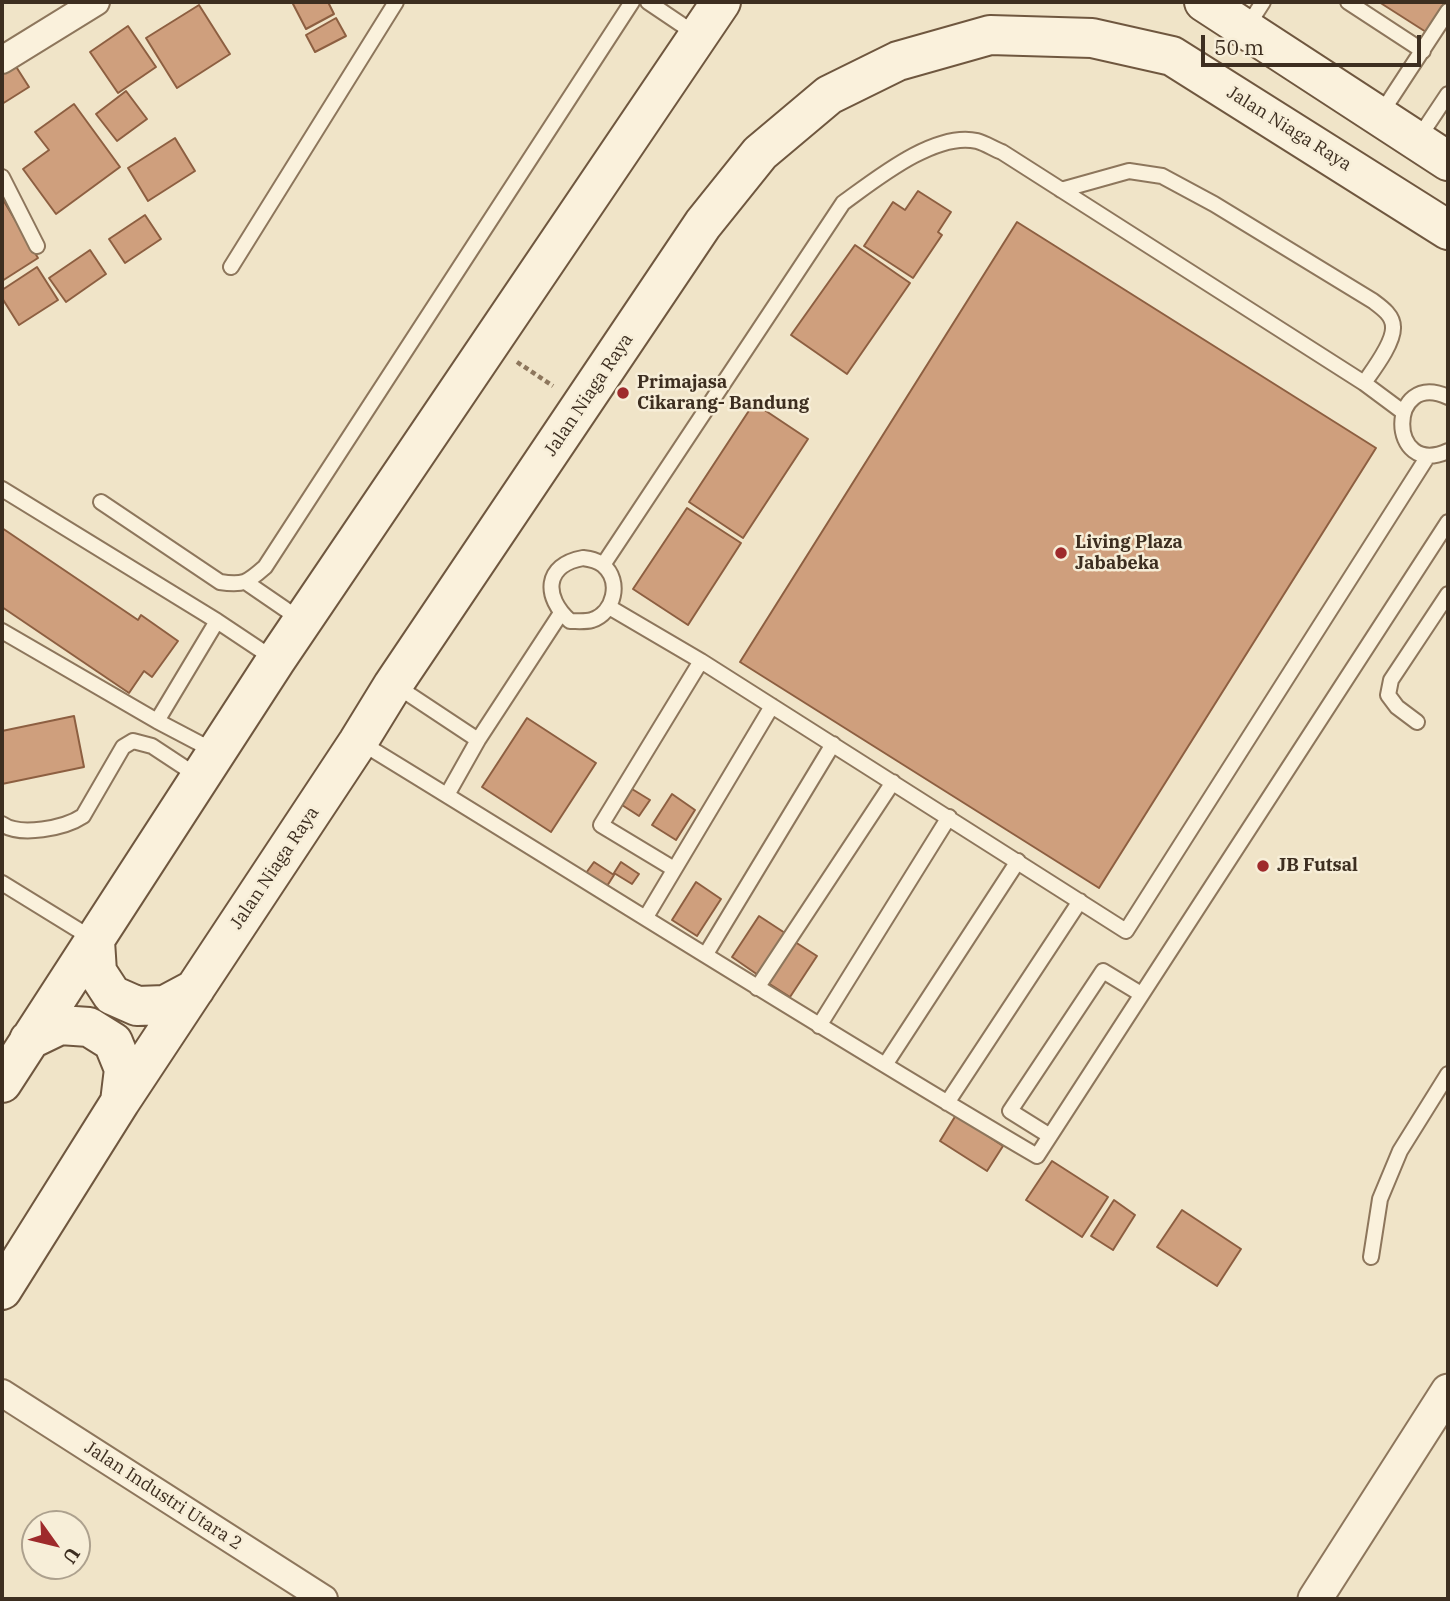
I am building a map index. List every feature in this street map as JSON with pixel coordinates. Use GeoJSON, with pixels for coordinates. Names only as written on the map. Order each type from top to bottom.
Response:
{"type":"FeatureCollection","features":[{"type":"Feature","properties":{"kind":"main road"},"geometry":{"type":"LineString","coordinates":[[2,1083],[276,660],[721,2]]}},
{"type":"Feature","properties":{"kind":"main road"},"geometry":{"type":"LineString","coordinates":[[1204,2],[1254,15],[1380,116],[1448,161]]}},
{"type":"Feature","properties":{"kind":"main road","name":"Jalan Niaga Raya"},"geometry":{"type":"LineString","coordinates":[[2,1290],[120,1102],[393,685],[703,224],[760,153],[829,95],[898,61],[990,35],[1092,38],[1172,56],[1448,230]]}},
{"type":"Feature","properties":{"kind":"main road"},"geometry":{"type":"LineString","coordinates":[[95,940],[97,972],[113,995],[125,1001],[137,1006],[165,1005],[195,989]]}},
{"type":"Feature","properties":{"kind":"main road"},"geometry":{"type":"LineString","coordinates":[[29,1040],[60,1025],[89,1027],[113,1042],[124,1069],[120,1102]]}},
{"type":"Feature","properties":{"kind":"street"},"geometry":{"type":"LineString","coordinates":[[2,60],[96,2]]}},
{"type":"Feature","properties":{"kind":"street"},"geometry":{"type":"LineString","coordinates":[[1315,1599],[1448,1391]]}},
{"type":"Feature","properties":{"kind":"street","name":"Jalan Industri Utara 2"},"geometry":{"type":"LineString","coordinates":[[2,1393],[324,1599]]}},
{"type":"Feature","properties":{"kind":"lane"},"geometry":{"type":"LineString","coordinates":[[231,267],[396,2]]}},
{"type":"Feature","properties":{"kind":"lane"},"geometry":{"type":"LineString","coordinates":[[101,502],[220,582],[236,585],[247,583],[265,567],[632,2]]}},
{"type":"Feature","properties":{"kind":"lane"},"geometry":{"type":"LineString","coordinates":[[648,2],[698,36]]}},
{"type":"Feature","properties":{"kind":"lane"},"geometry":{"type":"LineString","coordinates":[[1348,2],[1423,51]]}},
{"type":"Feature","properties":{"kind":"lane"},"geometry":{"type":"LineString","coordinates":[[1380,116],[1448,11]]}},
{"type":"Feature","properties":{"kind":"lane"},"geometry":{"type":"LineString","coordinates":[[1417,141],[1448,94]]}},
{"type":"Feature","properties":{"kind":"lane"},"geometry":{"type":"LineString","coordinates":[[603,565],[843,203],[890,169],[940,143],[976,141],[1002,152],[1364,383],[1403,412]]}},
{"type":"Feature","properties":{"kind":"lane"},"geometry":{"type":"LineString","coordinates":[[1061,190],[1129,171],[1162,176],[1214,204],[1373,301],[1387,312],[1393,327],[1387,346],[1364,383]]}},
{"type":"Feature","properties":{"kind":"lane"},"geometry":{"type":"LineString","coordinates":[[2,177],[37,246]]}},
{"type":"Feature","properties":{"kind":"lane"},"geometry":{"type":"LineString","coordinates":[[1448,397],[1437,392],[1427,393],[1408,403],[1403,412],[1401,433],[1407,444],[1416,452],[1427,456],[1448,451]]}},
{"type":"Feature","properties":{"kind":"lane"},"geometry":{"type":"LineString","coordinates":[[609,607],[834,744],[1126,931],[1427,456]]}},
{"type":"Feature","properties":{"kind":"lane"},"geometry":{"type":"LineString","coordinates":[[2,489],[276,660]]}},
{"type":"Feature","properties":{"kind":"lane"},"geometry":{"type":"LineString","coordinates":[[358,742],[706,954],[819,1027],[1037,1156],[1448,522]]}},
{"type":"Feature","properties":{"kind":"lane"},"geometry":{"type":"LineString","coordinates":[[583,558],[603,565],[614,584],[614,596],[609,607],[602,615],[592,620],[569,621],[554,604],[551,583],[562,565],[583,558]]}},
{"type":"Feature","properties":{"kind":"lane"},"geometry":{"type":"LineString","coordinates":[[247,583],[303,621]]}},
{"type":"Feature","properties":{"kind":"lane"},"geometry":{"type":"LineString","coordinates":[[1417,722],[1397,707],[1388,695],[1391,680],[1448,594]]}},
{"type":"Feature","properties":{"kind":"lane"},"geometry":{"type":"LineString","coordinates":[[447,795],[478,740],[561,613]]}},
{"type":"Feature","properties":{"kind":"lane"},"geometry":{"type":"LineString","coordinates":[[157,721],[216,621]]}},
{"type":"Feature","properties":{"kind":"lane"},"geometry":{"type":"LineString","coordinates":[[2,631],[157,721],[209,765]]}},
{"type":"Feature","properties":{"kind":"lane"},"geometry":{"type":"LineString","coordinates":[[674,869],[601,825],[701,661]]}},
{"type":"Feature","properties":{"kind":"lane"},"geometry":{"type":"LineString","coordinates":[[393,685],[478,740]]}},
{"type":"Feature","properties":{"kind":"lane"},"geometry":{"type":"LineString","coordinates":[[646,917],[772,706]]}},
{"type":"Feature","properties":{"kind":"lane"},"geometry":{"type":"LineString","coordinates":[[2,824],[8,828],[27,831],[72,822],[83,816],[123,747],[133,741],[209,765]]}},
{"type":"Feature","properties":{"kind":"lane"},"geometry":{"type":"LineString","coordinates":[[706,954],[834,744]]}},
{"type":"Feature","properties":{"kind":"lane"},"geometry":{"type":"LineString","coordinates":[[757,988],[893,782]]}},
{"type":"Feature","properties":{"kind":"lane"},"geometry":{"type":"LineString","coordinates":[[819,1027],[949,817]]}},
{"type":"Feature","properties":{"kind":"lane"},"geometry":{"type":"LineString","coordinates":[[886,1065],[1018,861]]}},
{"type":"Feature","properties":{"kind":"lane"},"geometry":{"type":"LineString","coordinates":[[2,883],[95,940]]}},
{"type":"Feature","properties":{"kind":"lane"},"geometry":{"type":"LineString","coordinates":[[947,1103],[1080,901]]}},
{"type":"Feature","properties":{"kind":"lane"},"geometry":{"type":"LineString","coordinates":[[1050,1136],[1010,1111],[1103,971],[1141,994]]}},
{"type":"Feature","properties":{"kind":"lane"},"geometry":{"type":"LineString","coordinates":[[1371,1257],[1380,1199],[1400,1151],[1448,1074]]}},
{"type":"Feature","properties":{"kind":"path"},"geometry":{"type":"LineString","coordinates":[[490,344],[582,406]]}},
{"type":"Feature","properties":{"kind":"building"},"geometry":{"type":"Polygon","coordinates":[[[292,2],[328,2],[334,14],[306,29],[292,2]]]}},
{"type":"Feature","properties":{"kind":"building"},"geometry":{"type":"Polygon","coordinates":[[[1379,2],[1445,2],[1426,32],[1379,2]]]}},
{"type":"Feature","properties":{"kind":"building"},"geometry":{"type":"Polygon","coordinates":[[[199,5],[230,54],[177,88],[146,38],[199,5]]]}},
{"type":"Feature","properties":{"kind":"building"},"geometry":{"type":"Polygon","coordinates":[[[336,18],[346,36],[315,52],[306,35],[336,18]]]}},
{"type":"Feature","properties":{"kind":"building"},"geometry":{"type":"Polygon","coordinates":[[[128,26],[156,67],[118,93],[90,52],[128,26]]]}},
{"type":"Feature","properties":{"kind":"building"},"geometry":{"type":"Polygon","coordinates":[[[15,65],[29,87],[2,104],[2,73],[15,65]]]}},
{"type":"Feature","properties":{"kind":"building"},"geometry":{"type":"Polygon","coordinates":[[[126,91],[147,119],[117,141],[96,114],[126,91]]]}},
{"type":"Feature","properties":{"kind":"building"},"geometry":{"type":"Polygon","coordinates":[[[74,104],[120,167],[56,214],[23,169],[49,150],[35,132],[74,104]]]}},
{"type":"Feature","properties":{"kind":"building"},"geometry":{"type":"Polygon","coordinates":[[[175,138],[195,171],[148,201],[128,168],[175,138]]]}},
{"type":"Feature","properties":{"kind":"building"},"geometry":{"type":"Polygon","coordinates":[[[918,191],[951,212],[938,232],[942,235],[913,278],[864,246],[893,202],[905,210],[918,191]]]}},
{"type":"Feature","properties":{"kind":"building"},"geometry":{"type":"Polygon","coordinates":[[[2,198],[38,258],[2,281],[2,198]]]}},
{"type":"Feature","properties":{"kind":"building"},"geometry":{"type":"Polygon","coordinates":[[[145,215],[161,239],[125,263],[109,239],[145,215]]]}},
{"type":"Feature","properties":{"kind":"building"},"geometry":{"type":"Polygon","coordinates":[[[1017,222],[1376,448],[1099,888],[740,662],[1017,222]]]}},
{"type":"Feature","properties":{"kind":"building"},"geometry":{"type":"Polygon","coordinates":[[[855,245],[910,283],[847,374],[791,335],[855,245]]]}},
{"type":"Feature","properties":{"kind":"building"},"geometry":{"type":"Polygon","coordinates":[[[90,250],[106,274],[66,302],[49,278],[90,250]]]}},
{"type":"Feature","properties":{"kind":"building"},"geometry":{"type":"Polygon","coordinates":[[[37,267],[58,300],[19,325],[2,298],[2,290],[37,267]]]}},
{"type":"Feature","properties":{"kind":"building"},"geometry":{"type":"Polygon","coordinates":[[[754,403],[808,439],[743,538],[689,502],[754,403]]]}},
{"type":"Feature","properties":{"kind":"building"},"geometry":{"type":"Polygon","coordinates":[[[687,508],[741,543],[688,625],[633,589],[687,508]]]}},
{"type":"Feature","properties":{"kind":"building"},"geometry":{"type":"Polygon","coordinates":[[[2,528],[138,620],[141,615],[178,641],[152,677],[144,671],[129,693],[2,607],[2,528]]]}},
{"type":"Feature","properties":{"kind":"building"},"geometry":{"type":"Polygon","coordinates":[[[74,716],[84,767],[2,784],[2,731],[74,716]]]}},
{"type":"Feature","properties":{"kind":"building"},"geometry":{"type":"Polygon","coordinates":[[[527,718],[596,763],[551,832],[482,787],[527,718]]]}},
{"type":"Feature","properties":{"kind":"building"},"geometry":{"type":"Polygon","coordinates":[[[632,789],[650,800],[639,816],[622,805],[632,789]]]}},
{"type":"Feature","properties":{"kind":"building"},"geometry":{"type":"Polygon","coordinates":[[[672,794],[695,810],[676,840],[652,825],[672,794]]]}},
{"type":"Feature","properties":{"kind":"building"},"geometry":{"type":"Polygon","coordinates":[[[594,862],[614,875],[607,886],[586,873],[594,862]]]}},
{"type":"Feature","properties":{"kind":"building"},"geometry":{"type":"Polygon","coordinates":[[[621,862],[639,874],[632,884],[614,873],[621,862]]]}},
{"type":"Feature","properties":{"kind":"building"},"geometry":{"type":"Polygon","coordinates":[[[696,882],[721,899],[697,936],[672,920],[696,882]]]}},
{"type":"Feature","properties":{"kind":"building"},"geometry":{"type":"Polygon","coordinates":[[[759,916],[785,933],[758,975],[732,957],[759,916]]]}},
{"type":"Feature","properties":{"kind":"building"},"geometry":{"type":"Polygon","coordinates":[[[792,940],[817,956],[790,997],[765,981],[792,940]]]}},
{"type":"Feature","properties":{"kind":"building"},"geometry":{"type":"Polygon","coordinates":[[[956,1115],[1003,1146],[987,1171],[940,1141],[956,1115]]]}},
{"type":"Feature","properties":{"kind":"building"},"geometry":{"type":"Polygon","coordinates":[[[1052,1161],[1108,1197],[1082,1237],[1026,1200],[1052,1161]]]}},
{"type":"Feature","properties":{"kind":"building"},"geometry":{"type":"Polygon","coordinates":[[[1114,1200],[1135,1215],[1113,1250],[1091,1236],[1114,1200]]]}},
{"type":"Feature","properties":{"kind":"building"},"geometry":{"type":"Polygon","coordinates":[[[1182,1210],[1241,1249],[1217,1286],[1157,1247],[1182,1210]]]}},
{"type":"Feature","properties":{"kind":"place","name":"Primajasa Cikarang- Bandung"},"geometry":{"type":"Point","coordinates":[623,393]}},
{"type":"Feature","properties":{"kind":"place","name":"Living Plaza Jababeka"},"geometry":{"type":"Point","coordinates":[1061,553]}},
{"type":"Feature","properties":{"kind":"place","name":"JB Futsal"},"geometry":{"type":"Point","coordinates":[1263,866]}}]}
